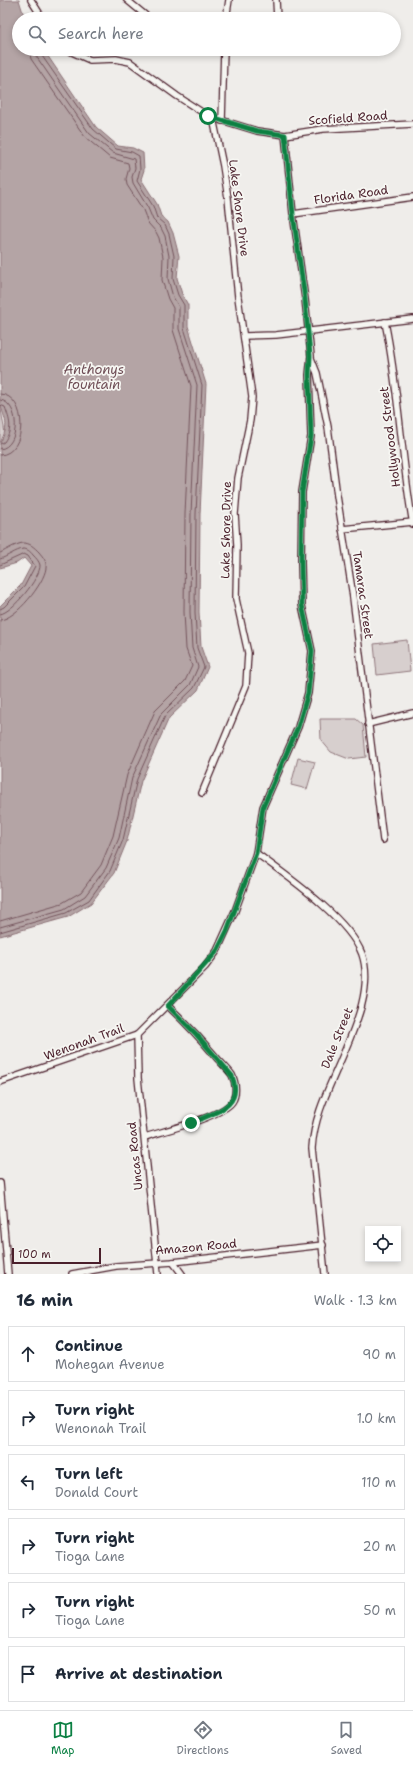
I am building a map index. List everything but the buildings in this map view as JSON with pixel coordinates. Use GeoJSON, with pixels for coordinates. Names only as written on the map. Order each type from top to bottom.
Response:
{"type":"FeatureCollection","features":[{"type":"Feature","properties":{"kind":"street"},"geometry":{"type":"LineString","coordinates":[[31,0],[39,12]]}},
{"type":"Feature","properties":{"kind":"street"},"geometry":{"type":"LineString","coordinates":[[227,12],[229,0]]}},
{"type":"Feature","properties":{"kind":"street"},"geometry":{"type":"LineString","coordinates":[[276,0],[277,12]]}},
{"type":"Feature","properties":{"kind":"street"},"geometry":{"type":"LineString","coordinates":[[130,1],[142,12]]}},
{"type":"Feature","properties":{"kind":"street","name":"Scofield Road"},"geometry":{"type":"LineString","coordinates":[[81,56],[90,60],[116,59],[130,62],[177,96],[208,116],[257,131],[285,135],[323,129],[413,124]]}},
{"type":"Feature","properties":{"kind":"street"},"geometry":{"type":"LineString","coordinates":[[222,121],[224,56]]}},
{"type":"Feature","properties":{"kind":"street","name":"Lake Shore Drive"},"geometry":{"type":"LineString","coordinates":[[202,793],[246,686],[248,653],[236,599],[237,545],[235,514],[238,478],[246,445],[252,406],[238,297],[228,198],[214,118]]}},
{"type":"Feature","properties":{"kind":"street","name":"Wenonah Trail"},"geometry":{"type":"LineString","coordinates":[[0,1082],[137,1035],[168,1006],[217,951],[233,917],[256,853],[263,807],[298,727],[308,693],[312,651],[302,605],[301,563],[302,492],[311,436],[309,375],[310,356],[304,292],[293,214],[285,135]]}},
{"type":"Feature","properties":{"kind":"street","name":"Florida Road"},"geometry":{"type":"LineString","coordinates":[[293,214],[413,197]]}},
{"type":"Feature","properties":{"kind":"street"},"geometry":{"type":"LineString","coordinates":[[244,336],[276,335],[413,319]]}},
{"type":"Feature","properties":{"kind":"street","name":"Hollywood Street"},"geometry":{"type":"LineString","coordinates":[[385,322],[398,408],[408,501],[413,523]]}},
{"type":"Feature","properties":{"kind":"street","name":"Tamarac Street"},"geometry":{"type":"LineString","coordinates":[[310,356],[317,373],[328,427],[352,590],[383,840]]}},
{"type":"Feature","properties":{"kind":"street"},"geometry":{"type":"LineString","coordinates":[[342,529],[413,523]]}},
{"type":"Feature","properties":{"kind":"street"},"geometry":{"type":"LineString","coordinates":[[368,724],[413,714]]}},
{"type":"Feature","properties":{"kind":"street","name":"Dale Street"},"geometry":{"type":"LineString","coordinates":[[256,853],[293,881],[347,928],[362,955],[365,978],[362,1005],[356,1026],[315,1123],[313,1136],[312,1148],[325,1274]]}},
{"type":"Feature","properties":{"kind":"street"},"geometry":{"type":"LineString","coordinates":[[145,1137],[191,1123],[223,1109],[232,1102],[235,1095],[232,1076],[196,1034],[168,1006]]}},
{"type":"Feature","properties":{"kind":"street","name":"Uncas Road"},"geometry":{"type":"LineString","coordinates":[[137,1035],[138,1078],[158,1262],[158,1274]]}},
{"type":"Feature","properties":{"kind":"street"},"geometry":{"type":"LineString","coordinates":[[0,1182],[8,1274]]}},
{"type":"Feature","properties":{"kind":"street","name":"Amazon Road"},"geometry":{"type":"LineString","coordinates":[[72,1274],[116,1266],[173,1262],[323,1245]]}},
{"type":"Feature","properties":{"kind":"street"},"geometry":{"type":"LineString","coordinates":[[173,1262],[182,1274]]}},
{"type":"Feature","properties":{"kind":"street"},"geometry":{"type":"LineString","coordinates":[[112,1274],[116,1266]]}},
{"type":"Feature","properties":{"kind":"shaded area"},"geometry":{"type":"Polygon","coordinates":[[[0,403],[5,434],[0,443],[0,403]]]}},
{"type":"Feature","properties":{"kind":"shaded area"},"geometry":{"type":"Polygon","coordinates":[[[407,640],[410,671],[377,675],[374,644],[407,640]]]}},
{"type":"Feature","properties":{"kind":"shaded area"},"geometry":{"type":"Polygon","coordinates":[[[320,719],[356,719],[363,725],[366,757],[349,759],[331,752],[321,740],[320,719]]]}},
{"type":"Feature","properties":{"kind":"shaded area"},"geometry":{"type":"Polygon","coordinates":[[[298,758],[315,762],[307,789],[291,785],[298,758]]]}},
{"type":"Feature","properties":{"kind":"water","name":"Anthonys fountain"},"geometry":{"type":"Polygon","coordinates":[[[0,0],[19,0],[23,12],[12,12],[12,56],[48,56],[96,127],[118,146],[133,148],[143,153],[144,170],[141,179],[157,204],[161,216],[168,222],[173,233],[179,256],[177,278],[182,294],[188,305],[188,326],[206,384],[200,514],[199,612],[201,647],[208,667],[198,690],[169,718],[141,781],[127,841],[114,873],[91,903],[68,917],[0,936],[0,606],[21,585],[31,566],[24,558],[17,563],[0,568],[0,443],[5,431],[6,423],[0,403],[0,0]]]}},
{"type":"Feature","properties":{"kind":"route"},"geometry":{"type":"LineString","coordinates":[[191,1123],[223,1109],[232,1102],[235,1095],[234,1081],[232,1076],[196,1034],[168,1006],[205,967],[217,951],[227,931],[256,853],[263,807],[278,776],[298,727],[308,693],[312,651],[302,605],[301,589],[302,492],[310,450],[311,436],[309,375],[310,356],[305,299],[293,214],[285,135],[257,131],[208,116]]}}]}
